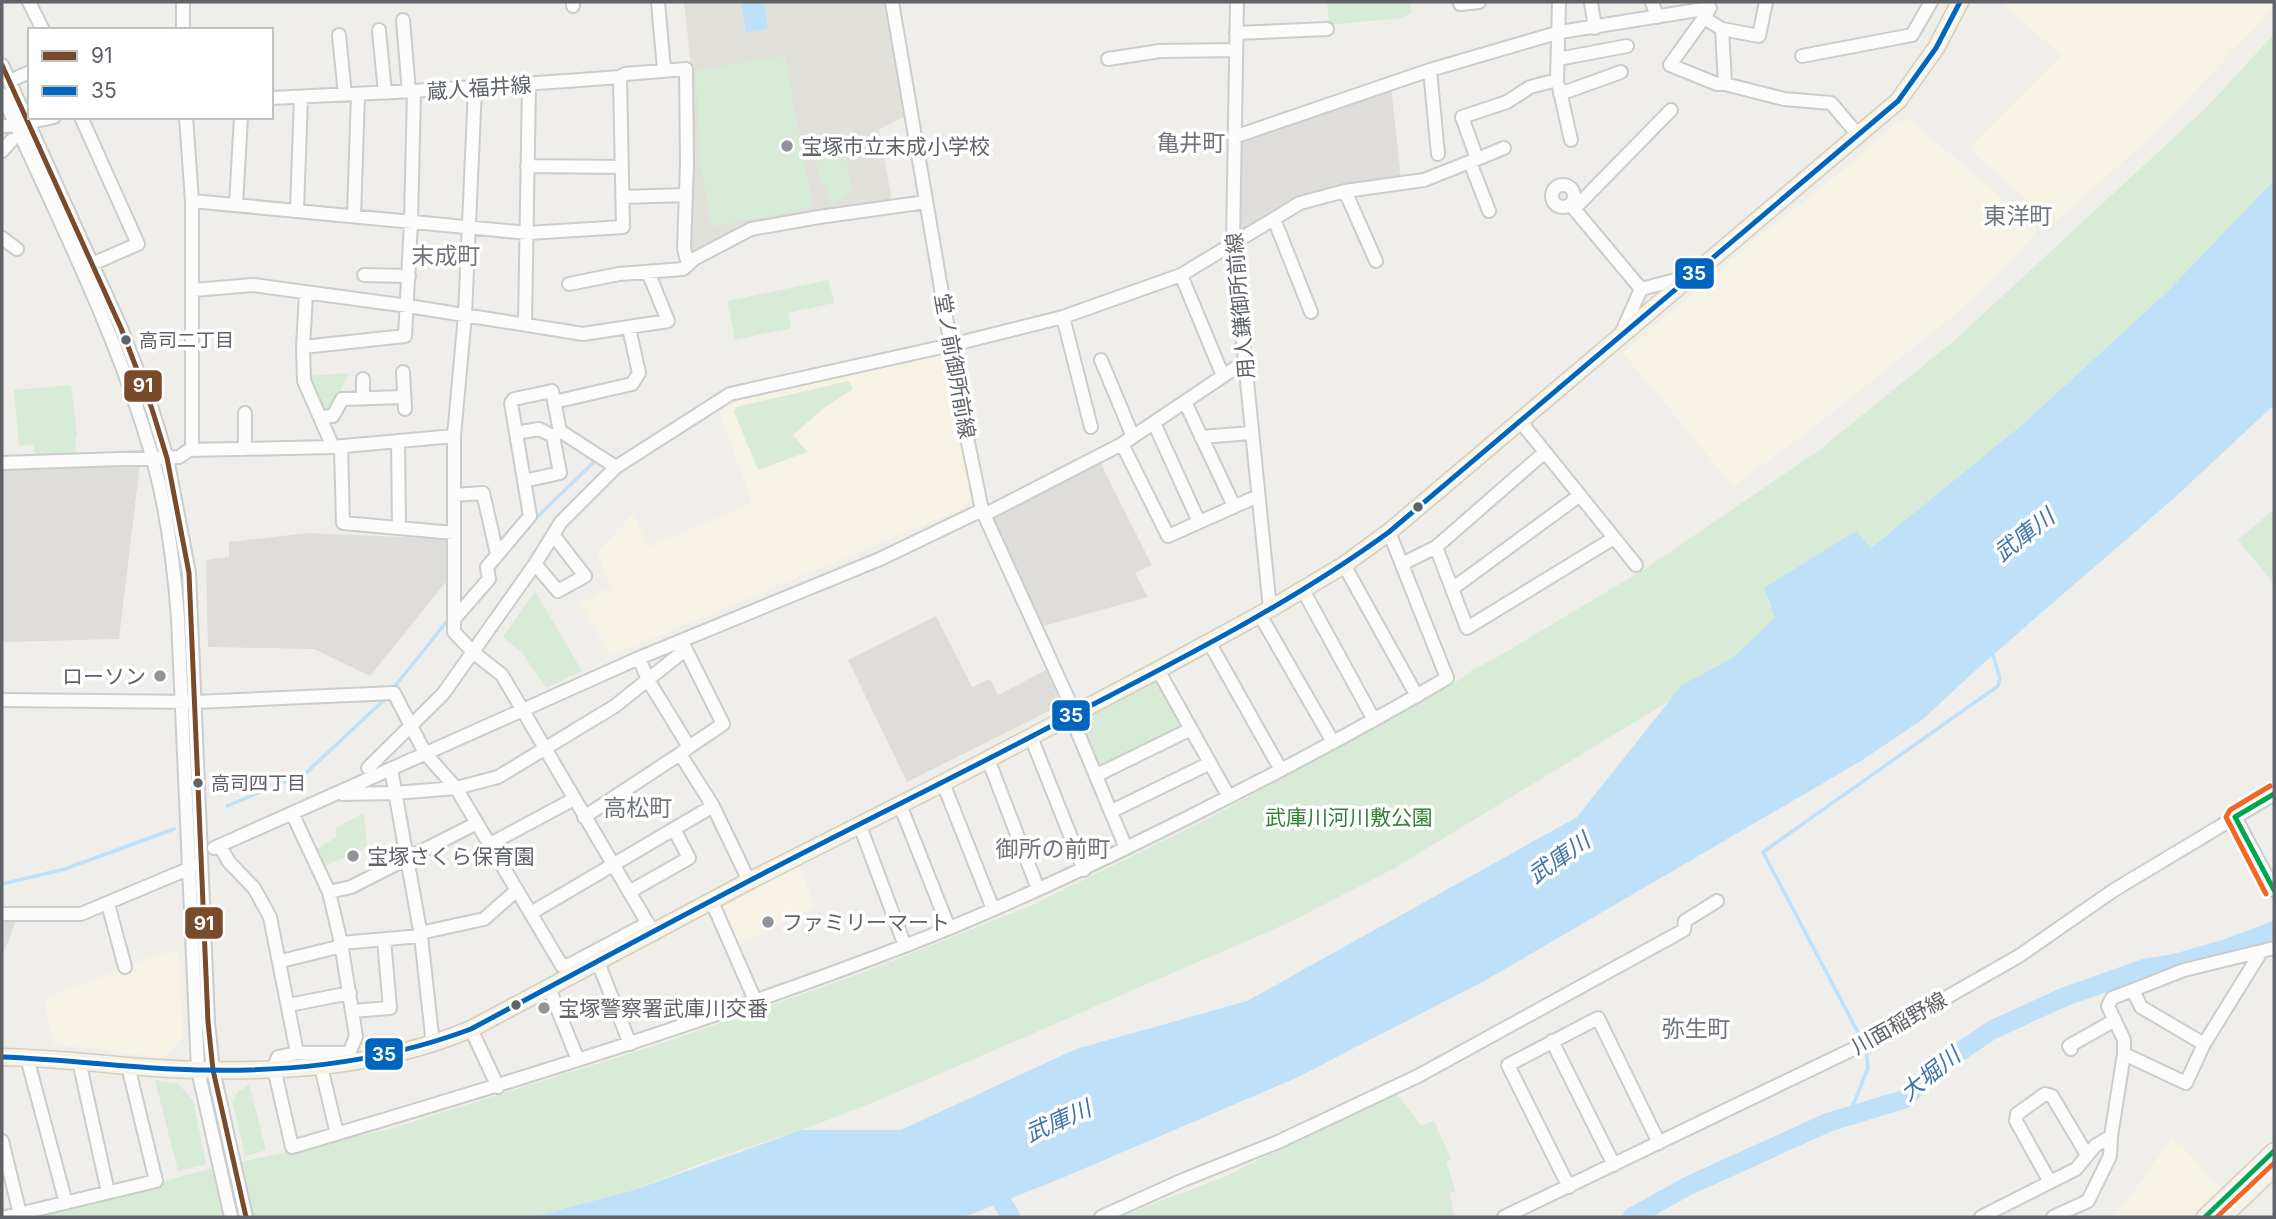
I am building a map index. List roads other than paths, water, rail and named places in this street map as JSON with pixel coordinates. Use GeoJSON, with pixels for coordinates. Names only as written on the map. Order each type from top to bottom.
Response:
{"type":"FeatureCollection","features":[{"type":"Feature","properties":{"kind":"main road"},"geometry":{"type":"LineString","coordinates":[[2,1057],[205,1070],[321,1067],[347,1059],[433,1045],[471,1029],[598,962],[651,928],[712,902],[1158,670],[1303,590],[1344,565],[1389,532],[1898,101],[1936,48],[1960,2]]}},
{"type":"Feature","properties":{"kind":"main road"},"geometry":{"type":"LineString","coordinates":[[2205,1217],[2274,1151]]}},
{"type":"Feature","properties":{"kind":"main road"},"geometry":{"type":"LineString","coordinates":[[2223,1217],[2274,1168]]}},
{"type":"Feature","properties":{"kind":"street"},"geometry":{"type":"LineString","coordinates":[[29,2],[42,28]]}},
{"type":"Feature","properties":{"kind":"street"},"geometry":{"type":"LineString","coordinates":[[183,2],[183,28]]}},
{"type":"Feature","properties":{"kind":"street"},"geometry":{"type":"LineString","coordinates":[[657,2],[664,70]]}},
{"type":"Feature","properties":{"kind":"street","name":"堂ノ前御所前線"},"geometry":{"type":"LineString","coordinates":[[892,2],[951,345],[983,512],[1075,714],[1075,726],[1126,848]]}},
{"type":"Feature","properties":{"kind":"street","name":"用人鎌御所前線"},"geometry":{"type":"LineString","coordinates":[[1237,2],[1233,243],[1258,496],[1265,612]]}},
{"type":"Feature","properties":{"kind":"street"},"geometry":{"type":"LineString","coordinates":[[1460,2],[1479,2]]}},
{"type":"Feature","properties":{"kind":"street"},"geometry":{"type":"LineString","coordinates":[[1559,2],[1557,80],[1571,140]]}},
{"type":"Feature","properties":{"kind":"street"},"geometry":{"type":"LineString","coordinates":[[1591,2],[1593,52]]}},
{"type":"Feature","properties":{"kind":"street"},"geometry":{"type":"LineString","coordinates":[[1652,2],[1657,17]]}},
{"type":"Feature","properties":{"kind":"street"},"geometry":{"type":"LineString","coordinates":[[1722,29],[1759,36],[1766,2]]}},
{"type":"Feature","properties":{"kind":"street"},"geometry":{"type":"LineString","coordinates":[[1802,56],[1912,35],[1931,2]]}},
{"type":"Feature","properties":{"kind":"street"},"geometry":{"type":"LineString","coordinates":[[1234,137],[1430,71],[1560,32],[1709,9]]}},
{"type":"Feature","properties":{"kind":"street"},"geometry":{"type":"LineString","coordinates":[[1709,9],[1722,29],[1724,84]]}},
{"type":"Feature","properties":{"kind":"street"},"geometry":{"type":"LineString","coordinates":[[1709,9],[1670,65],[1717,84],[1784,99],[1832,103],[1859,136]]}},
{"type":"Feature","properties":{"kind":"street"},"geometry":{"type":"LineString","coordinates":[[303,347],[405,337],[411,222],[411,92],[403,20]]}},
{"type":"Feature","properties":{"kind":"street"},"geometry":{"type":"LineString","coordinates":[[1236,33],[1327,29]]}},
{"type":"Feature","properties":{"kind":"street"},"geometry":{"type":"LineString","coordinates":[[379,30],[385,93]]}},
{"type":"Feature","properties":{"kind":"street"},"geometry":{"type":"LineString","coordinates":[[339,35],[352,95],[354,216]]}},
{"type":"Feature","properties":{"kind":"street"},"geometry":{"type":"LineString","coordinates":[[1558,59],[1627,46]]}},
{"type":"Feature","properties":{"kind":"street"},"geometry":{"type":"LineString","coordinates":[[1108,58],[1160,51],[1236,50]]}},
{"type":"Feature","properties":{"kind":"street"},"geometry":{"type":"LineString","coordinates":[[2,65],[22,123],[111,338],[153,459],[173,564],[202,852],[205,1070],[234,1164],[246,1217]]}},
{"type":"Feature","properties":{"kind":"street","name":"蔵人福井線"},"geometry":{"type":"LineString","coordinates":[[273,98],[475,88],[686,69],[686,195]]}},
{"type":"Feature","properties":{"kind":"street"},"geometry":{"type":"LineString","coordinates":[[1430,71],[1438,154]]}},
{"type":"Feature","properties":{"kind":"street"},"geometry":{"type":"LineString","coordinates":[[1560,94],[1621,72]]}},
{"type":"Feature","properties":{"kind":"street"},"geometry":{"type":"LineString","coordinates":[[9,81],[28,73]]}},
{"type":"Feature","properties":{"kind":"street"},"geometry":{"type":"LineString","coordinates":[[192,201],[528,233],[623,227],[620,77]]}},
{"type":"Feature","properties":{"kind":"street"},"geometry":{"type":"LineString","coordinates":[[1489,211],[1462,117],[1507,102],[1530,87],[1557,80]]}},
{"type":"Feature","properties":{"kind":"street"},"geometry":{"type":"LineString","coordinates":[[525,324],[529,84]]}},
{"type":"Feature","properties":{"kind":"street"},"geometry":{"type":"LineString","coordinates":[[2,700],[188,702],[394,692],[425,753],[456,788],[562,966],[651,928],[502,675],[474,653],[454,632],[454,436],[465,315],[475,88]]}},
{"type":"Feature","properties":{"kind":"street"},"geometry":{"type":"LineString","coordinates":[[2,94],[22,123],[92,264],[137,367],[167,458],[189,572],[188,869],[205,1070],[220,1169],[231,1217]]}},
{"type":"Feature","properties":{"kind":"street"},"geometry":{"type":"LineString","coordinates":[[297,210],[301,97]]}},
{"type":"Feature","properties":{"kind":"street"},"geometry":{"type":"LineString","coordinates":[[1641,289],[1572,206],[1671,110]]}},
{"type":"Feature","properties":{"kind":"street"},"geometry":{"type":"LineString","coordinates":[[2,125],[43,119]]}},
{"type":"Feature","properties":{"kind":"street"},"geometry":{"type":"LineString","coordinates":[[82,119],[138,244],[92,264]]}},
{"type":"Feature","properties":{"kind":"street"},"geometry":{"type":"LineString","coordinates":[[186,119],[192,201],[191,450]]}},
{"type":"Feature","properties":{"kind":"street"},"geometry":{"type":"LineString","coordinates":[[236,205],[241,119]]}},
{"type":"Feature","properties":{"kind":"street"},"geometry":{"type":"LineString","coordinates":[[2,151],[12,140]]}},
{"type":"Feature","properties":{"kind":"street"},"geometry":{"type":"LineString","coordinates":[[368,768],[443,694],[474,653],[561,522],[616,467],[730,394],[1063,317],[1181,275],[1300,203],[1345,191],[1424,180],[1504,148]]}},
{"type":"Feature","properties":{"kind":"street"},"geometry":{"type":"LineString","coordinates":[[527,166],[622,167]]}},
{"type":"Feature","properties":{"kind":"street"},"geometry":{"type":"LineString","coordinates":[[1345,191],[1376,261]]}},
{"type":"Feature","properties":{"kind":"street"},"geometry":{"type":"LineString","coordinates":[[622,197],[686,195],[684,248],[688,265]]}},
{"type":"Feature","properties":{"kind":"street"},"geometry":{"type":"LineString","coordinates":[[569,284],[619,274],[683,270],[751,229],[926,202]]}},
{"type":"Feature","properties":{"kind":"street"},"geometry":{"type":"LineString","coordinates":[[1274,219],[1311,312]]}},
{"type":"Feature","properties":{"kind":"street"},"geometry":{"type":"LineString","coordinates":[[2,238],[18,249]]}},
{"type":"Feature","properties":{"kind":"street"},"geometry":{"type":"LineString","coordinates":[[193,290],[253,285],[583,334],[668,321],[648,272]]}},
{"type":"Feature","properties":{"kind":"street"},"geometry":{"type":"LineString","coordinates":[[364,275],[409,276]]}},
{"type":"Feature","properties":{"kind":"street"},"geometry":{"type":"LineString","coordinates":[[1181,275],[1223,376]]}},
{"type":"Feature","properties":{"kind":"street"},"geometry":{"type":"LineString","coordinates":[[1641,289],[1694,275]]}},
{"type":"Feature","properties":{"kind":"street"},"geometry":{"type":"LineString","coordinates":[[1620,338],[1641,289]]}},
{"type":"Feature","properties":{"kind":"street"},"geometry":{"type":"LineString","coordinates":[[306,294],[304,381],[337,447],[343,523],[454,533]]}},
{"type":"Feature","properties":{"kind":"street"},"geometry":{"type":"LineString","coordinates":[[1063,317],[1091,427]]}},
{"type":"Feature","properties":{"kind":"street"},"geometry":{"type":"LineString","coordinates":[[554,402],[632,384],[639,373],[629,328]]}},
{"type":"Feature","properties":{"kind":"street"},"geometry":{"type":"LineString","coordinates":[[1101,360],[1127,441],[1168,536],[1258,496]]}},
{"type":"Feature","properties":{"kind":"street"},"geometry":{"type":"LineString","coordinates":[[2,914],[81,914],[188,869],[202,852],[639,658],[683,645],[983,512],[1127,441],[1244,362]]}},
{"type":"Feature","properties":{"kind":"street"},"geometry":{"type":"LineString","coordinates":[[320,417],[332,416],[342,399],[363,397],[404,403],[403,372]]}},
{"type":"Feature","properties":{"kind":"street"},"geometry":{"type":"LineString","coordinates":[[363,379],[363,397]]}},
{"type":"Feature","properties":{"kind":"street"},"geometry":{"type":"LineString","coordinates":[[455,618],[489,579],[487,567],[530,516],[524,481],[511,403],[514,399],[552,391],[560,473],[524,481]]}},
{"type":"Feature","properties":{"kind":"street"},"geometry":{"type":"LineString","coordinates":[[1185,402],[1234,506]]}},
{"type":"Feature","properties":{"kind":"street"},"geometry":{"type":"LineString","coordinates":[[245,413],[245,449]]}},
{"type":"Feature","properties":{"kind":"street"},"geometry":{"type":"LineString","coordinates":[[1520,421],[1636,565]]}},
{"type":"Feature","properties":{"kind":"street"},"geometry":{"type":"LineString","coordinates":[[1154,423],[1199,522]]}},
{"type":"Feature","properties":{"kind":"street"},"geometry":{"type":"LineString","coordinates":[[516,433],[539,429],[556,433],[616,467]]}},
{"type":"Feature","properties":{"kind":"street"},"geometry":{"type":"LineString","coordinates":[[1201,436],[1251,433]]}},
{"type":"Feature","properties":{"kind":"street"},"geometry":{"type":"LineString","coordinates":[[2,463],[153,459],[183,456],[191,450],[337,447],[454,436]]}},
{"type":"Feature","properties":{"kind":"street"},"geometry":{"type":"LineString","coordinates":[[398,441],[399,528]]}},
{"type":"Feature","properties":{"kind":"street"},"geometry":{"type":"LineString","coordinates":[[1402,564],[1436,547],[1545,452]]}},
{"type":"Feature","properties":{"kind":"street"},"geometry":{"type":"LineString","coordinates":[[454,495],[483,493],[497,554]]}},
{"type":"Feature","properties":{"kind":"street"},"geometry":{"type":"LineString","coordinates":[[1452,589],[1580,495]]}},
{"type":"Feature","properties":{"kind":"street"},"geometry":{"type":"LineString","coordinates":[[292,813],[329,892],[342,945],[356,1036],[347,1059],[298,1053],[278,1057],[274,1068],[292,1147],[498,1087],[630,1044],[905,946],[1084,870],[1281,770],[1417,696],[1447,678],[1389,532]]}},
{"type":"Feature","properties":{"kind":"street"},"geometry":{"type":"LineString","coordinates":[[535,564],[558,591],[585,576],[554,536]]}},
{"type":"Feature","properties":{"kind":"street"},"geometry":{"type":"LineString","coordinates":[[1436,547],[1467,628],[1614,538]]}},
{"type":"Feature","properties":{"kind":"street"},"geometry":{"type":"LineString","coordinates":[[1344,565],[1417,696]]}},
{"type":"Feature","properties":{"kind":"street"},"geometry":{"type":"LineString","coordinates":[[1303,590],[1374,720]]}},
{"type":"Feature","properties":{"kind":"street"},"geometry":{"type":"LineString","coordinates":[[1265,612],[1333,742]]}},
{"type":"Feature","properties":{"kind":"street"},"geometry":{"type":"LineString","coordinates":[[1209,642],[1281,770]]}},
{"type":"Feature","properties":{"kind":"street"},"geometry":{"type":"LineString","coordinates":[[335,794],[456,788],[498,777],[615,706],[648,680],[683,645]]}},
{"type":"Feature","properties":{"kind":"street"},"geometry":{"type":"LineString","coordinates":[[584,817],[723,724],[683,645]]}},
{"type":"Feature","properties":{"kind":"street"},"geometry":{"type":"LineString","coordinates":[[639,658],[749,881]]}},
{"type":"Feature","properties":{"kind":"street"},"geometry":{"type":"LineString","coordinates":[[1158,670],[1229,797]]}},
{"type":"Feature","properties":{"kind":"street"},"geometry":{"type":"LineString","coordinates":[[1097,775],[1191,729]]}},
{"type":"Feature","properties":{"kind":"street"},"geometry":{"type":"LineString","coordinates":[[1031,737],[1084,870]]}},
{"type":"Feature","properties":{"kind":"street"},"geometry":{"type":"LineString","coordinates":[[988,760],[1038,889]]}},
{"type":"Feature","properties":{"kind":"street"},"geometry":{"type":"LineString","coordinates":[[1112,811],[1210,763]]}},
{"type":"Feature","properties":{"kind":"street"},"geometry":{"type":"LineString","coordinates":[[391,769],[421,935],[433,1045]]}},
{"type":"Feature","properties":{"kind":"street"},"geometry":{"type":"LineString","coordinates":[[943,783],[993,909]]}},
{"type":"Feature","properties":{"kind":"street","name":"川面稲野線"},"geometry":{"type":"LineString","coordinates":[[1504,1217],[1883,1034],[2020,957],[2114,890],[2274,794]]}},
{"type":"Feature","properties":{"kind":"street"},"geometry":{"type":"LineString","coordinates":[[490,844],[574,799]]}},
{"type":"Feature","properties":{"kind":"street"},"geometry":{"type":"LineString","coordinates":[[900,805],[949,928]]}},
{"type":"Feature","properties":{"kind":"street"},"geometry":{"type":"LineString","coordinates":[[531,913],[713,806]]}},
{"type":"Feature","properties":{"kind":"street"},"geometry":{"type":"LineString","coordinates":[[2235,817],[2274,890]]}},
{"type":"Feature","properties":{"kind":"street"},"geometry":{"type":"LineString","coordinates":[[329,892],[351,887],[477,823]]}},
{"type":"Feature","properties":{"kind":"street"},"geometry":{"type":"LineString","coordinates":[[860,826],[905,946]]}},
{"type":"Feature","properties":{"kind":"street"},"geometry":{"type":"LineString","coordinates":[[629,892],[689,858],[674,829]]}},
{"type":"Feature","properties":{"kind":"street"},"geometry":{"type":"LineString","coordinates":[[220,846],[229,862],[254,888],[271,917],[298,1053]]}},
{"type":"Feature","properties":{"kind":"street"},"geometry":{"type":"LineString","coordinates":[[281,961],[342,945],[421,935],[484,919],[517,890]]}},
{"type":"Feature","properties":{"kind":"street"},"geometry":{"type":"LineString","coordinates":[[1101,1217],[1278,1142],[1418,1076],[1684,930],[1685,921],[1717,901]]}},
{"type":"Feature","properties":{"kind":"street"},"geometry":{"type":"LineString","coordinates":[[712,902],[755,1000]]}},
{"type":"Feature","properties":{"kind":"street"},"geometry":{"type":"LineString","coordinates":[[108,904],[125,967]]}},
{"type":"Feature","properties":{"kind":"street"},"geometry":{"type":"LineString","coordinates":[[352,1010],[390,1008],[384,940]]}},
{"type":"Feature","properties":{"kind":"street"},"geometry":{"type":"LineString","coordinates":[[2053,1217],[2088,1201],[2110,1156],[2110,1136],[2124,1054],[2123,1040],[2108,1006],[2109,1001],[2184,970],[2274,948]]}},
{"type":"Feature","properties":{"kind":"street"},"geometry":{"type":"LineString","coordinates":[[2124,1054],[2186,1083],[2204,1044],[2261,951]]}},
{"type":"Feature","properties":{"kind":"street"},"geometry":{"type":"LineString","coordinates":[[598,962],[630,1044]]}},
{"type":"Feature","properties":{"kind":"street"},"geometry":{"type":"LineString","coordinates":[[549,988],[578,1060]]}},
{"type":"Feature","properties":{"kind":"street"},"geometry":{"type":"LineString","coordinates":[[2133,990],[2141,1007],[2204,1044]]}},
{"type":"Feature","properties":{"kind":"street"},"geometry":{"type":"LineString","coordinates":[[289,1005],[350,993]]}},
{"type":"Feature","properties":{"kind":"street"},"geometry":{"type":"LineString","coordinates":[[1569,1187],[1508,1065],[1598,1018],[1659,1143]]}},
{"type":"Feature","properties":{"kind":"street"},"geometry":{"type":"LineString","coordinates":[[2069,1046],[2115,1020]]}},
{"type":"Feature","properties":{"kind":"street"},"geometry":{"type":"LineString","coordinates":[[471,1029],[498,1087]]}},
{"type":"Feature","properties":{"kind":"street"},"geometry":{"type":"LineString","coordinates":[[1552,1041],[1615,1165]]}},
{"type":"Feature","properties":{"kind":"street"},"geometry":{"type":"LineString","coordinates":[[27,1058],[66,1203]]}},
{"type":"Feature","properties":{"kind":"street"},"geometry":{"type":"LineString","coordinates":[[79,1061],[108,1192]]}},
{"type":"Feature","properties":{"kind":"street"},"geometry":{"type":"LineString","coordinates":[[6,1217],[156,1181],[128,1066]]}},
{"type":"Feature","properties":{"kind":"street"},"geometry":{"type":"LineString","coordinates":[[321,1067],[337,1134]]}},
{"type":"Feature","properties":{"kind":"street"},"geometry":{"type":"LineString","coordinates":[[2050,1182],[2016,1121],[2017,1114],[2045,1094],[2052,1096],[2087,1156]]}},
{"type":"Feature","properties":{"kind":"street"},"geometry":{"type":"LineString","coordinates":[[1980,1217],[2077,1169],[2095,1146],[2110,1136]]}},
{"type":"Feature","properties":{"kind":"street"},"geometry":{"type":"LineString","coordinates":[[2,1141],[20,1214]]}},
{"type":"Feature","properties":{"kind":"water"},"geometry":{"type":"Polygon","coordinates":[[[741,2],[764,2],[768,29],[746,33],[741,2]]]}},
{"type":"Feature","properties":{"kind":"water","name":"武庫川"},"geometry":{"type":"Polygon","coordinates":[[[2274,180],[2274,405],[2173,499],[1923,719],[1861,761],[1486,980],[1296,1078],[964,1217],[533,1217],[634,1190],[802,1130],[901,1130],[1076,1049],[1247,1001],[1577,817],[1682,685],[1731,659],[1775,618],[1764,588],[1856,531],[1871,548],[2023,424],[2167,292],[2274,180]]]}},
{"type":"Feature","properties":{"kind":"waterway"},"geometry":{"type":"LineString","coordinates":[[532,522],[596,460]]}},
{"type":"Feature","properties":{"kind":"waterway"},"geometry":{"type":"LineString","coordinates":[[395,686],[449,619]]}},
{"type":"Feature","properties":{"kind":"waterway"},"geometry":{"type":"LineString","coordinates":[[1862,1040],[1763,852],[1998,686],[2000,678],[1993,655]]}},
{"type":"Feature","properties":{"kind":"waterway"},"geometry":{"type":"LineString","coordinates":[[227,806],[306,773],[385,699]]}},
{"type":"Feature","properties":{"kind":"waterway"},"geometry":{"type":"LineString","coordinates":[[2,884],[65,869],[174,829]]}},
{"type":"Feature","properties":{"kind":"waterway","name":"大堀川"},"geometry":{"type":"LineString","coordinates":[[1632,1217],[1688,1186],[1829,1122],[1905,1099],[1941,1061],[1992,1030],[2064,997],[2146,968],[2173,964],[2274,931]]}},
{"type":"Feature","properties":{"kind":"waterway"},"geometry":{"type":"LineString","coordinates":[[1848,1117],[1868,1068],[1866,1047]]}},
{"type":"Feature","properties":{"kind":"waterway","name":"大堀川"},"geometry":{"type":"LineString","coordinates":[[988,1179],[1011,1217]]}},
{"type":"Feature","properties":{"kind":"place","name":"宝塚市立末成小学校"},"geometry":{"type":"Point","coordinates":[787,146]}},
{"type":"Feature","properties":{"kind":"place","name":"高司二丁目"},"geometry":{"type":"Point","coordinates":[126,340]}},
{"type":"Feature","properties":{"kind":"place","name":"ローソン"},"geometry":{"type":"Point","coordinates":[160,676]}},
{"type":"Feature","properties":{"kind":"place","name":"高司四丁目"},"geometry":{"type":"Point","coordinates":[198,783]}},
{"type":"Feature","properties":{"kind":"place","name":"宝塚さくら保育園"},"geometry":{"type":"Point","coordinates":[353,856]}},
{"type":"Feature","properties":{"kind":"place","name":"ファミリーマート"},"geometry":{"type":"Point","coordinates":[768,922]}},
{"type":"Feature","properties":{"kind":"place","name":"宝塚警察署武庫川交番"},"geometry":{"type":"Point","coordinates":[544,1008]}},
{"type":"Feature","properties":{"kind":"district","name":"亀井町"},"geometry":{"type":"Point","coordinates":[1191,143]}},
{"type":"Feature","properties":{"kind":"district","name":"東洋町"},"geometry":{"type":"Point","coordinates":[2018,216]}},
{"type":"Feature","properties":{"kind":"district","name":"末成町"},"geometry":{"type":"Point","coordinates":[446,256]}},
{"type":"Feature","properties":{"kind":"district","name":"高松町"},"geometry":{"type":"Point","coordinates":[638,808]}},
{"type":"Feature","properties":{"kind":"district","name":"御所の前町"},"geometry":{"type":"Point","coordinates":[1053,849]}},
{"type":"Feature","properties":{"kind":"district","name":"弥生町"},"geometry":{"type":"Point","coordinates":[1696,1029]}},
{"type":"Feature","properties":{"kind":"park label","name":"武庫川河川敷公園"},"geometry":{"type":"Point","coordinates":[1349,817]}}]}
